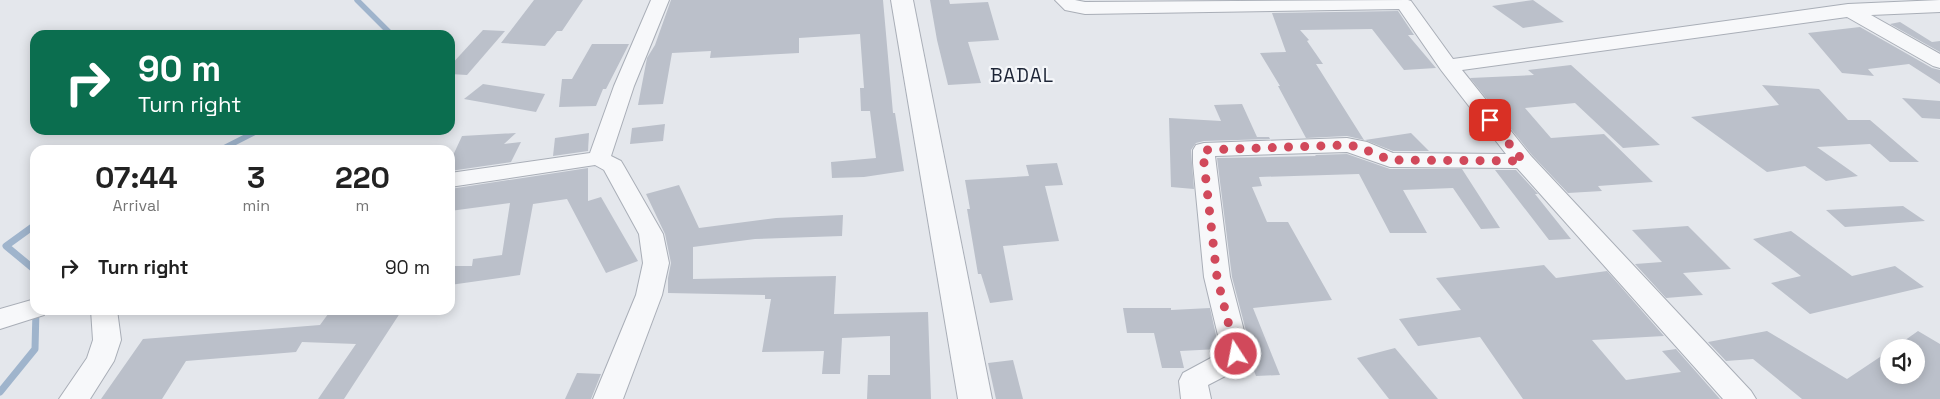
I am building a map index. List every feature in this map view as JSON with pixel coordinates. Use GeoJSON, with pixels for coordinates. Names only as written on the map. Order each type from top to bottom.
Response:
{"type":"FeatureCollection","features":[{"type":"Feature","properties":{"kind":"street"},"geometry":{"type":"LineString","coordinates":[[599,158],[624,86],[660,0]]}},
{"type":"Feature","properties":{"kind":"street"},"geometry":{"type":"LineString","coordinates":[[902,0],[975,399]]}},
{"type":"Feature","properties":{"kind":"street"},"geometry":{"type":"LineString","coordinates":[[1064,0],[1071,6],[1085,8],[1270,2],[1402,4],[1407,8],[1448,66],[1523,161],[1741,399]]}},
{"type":"Feature","properties":{"kind":"street"},"geometry":{"type":"LineString","coordinates":[[1829,0],[1940,62]]}},
{"type":"Feature","properties":{"kind":"street"},"geometry":{"type":"LineString","coordinates":[[1448,66],[1849,11],[1940,6]]}},
{"type":"Feature","properties":{"kind":"street"},"geometry":{"type":"LineString","coordinates":[[1196,399],[1193,380],[1200,374],[1232,361],[1236,354],[1217,277],[1204,150],[1347,145],[1359,147],[1390,160],[1523,161]]}},
{"type":"Feature","properties":{"kind":"street"},"geometry":{"type":"LineString","coordinates":[[455,179],[599,158],[613,166],[652,234],[656,263],[650,295],[608,399]]}},
{"type":"Feature","properties":{"kind":"street"},"geometry":{"type":"LineString","coordinates":[[74,399],[100,361],[107,340],[104,315]]}},
{"type":"Feature","properties":{"kind":"building"},"geometry":{"type":"Polygon","coordinates":[[[534,0],[583,0],[562,31],[557,31],[545,46],[501,43],[534,0]]]}},
{"type":"Feature","properties":{"kind":"building"},"geometry":{"type":"Polygon","coordinates":[[[671,0],[883,0],[893,113],[895,113],[904,171],[864,177],[832,178],[831,162],[876,158],[870,111],[861,111],[860,88],[864,88],[860,34],[799,38],[799,53],[710,58],[711,51],[672,53],[663,104],[638,105],[647,58],[655,45],[671,0]]]}},
{"type":"Feature","properties":{"kind":"building"},"geometry":{"type":"Polygon","coordinates":[[[930,0],[949,0],[950,4],[988,2],[999,40],[968,42],[981,83],[948,85],[930,0]]]}},
{"type":"Feature","properties":{"kind":"building"},"geometry":{"type":"Polygon","coordinates":[[[1533,0],[1564,22],[1523,28],[1492,6],[1533,0]]]}},
{"type":"Feature","properties":{"kind":"building"},"geometry":{"type":"Polygon","coordinates":[[[1398,11],[1414,35],[1408,35],[1436,68],[1404,70],[1372,29],[1300,30],[1309,40],[1307,41],[1323,64],[1316,64],[1364,140],[1347,136],[1306,138],[1278,86],[1280,86],[1260,53],[1286,52],[1272,13],[1398,11]]]}},
{"type":"Feature","properties":{"kind":"building"},"geometry":{"type":"Polygon","coordinates":[[[1900,22],[1932,42],[1940,41],[1940,52],[1890,24],[1900,22]]]}},
{"type":"Feature","properties":{"kind":"building"},"geometry":{"type":"Polygon","coordinates":[[[1860,27],[1932,68],[1940,70],[1940,84],[1909,64],[1868,69],[1874,76],[1842,73],[1808,33],[1860,27]]]}},
{"type":"Feature","properties":{"kind":"building"},"geometry":{"type":"Polygon","coordinates":[[[483,30],[505,31],[467,75],[455,74],[455,61],[483,30]]]}},
{"type":"Feature","properties":{"kind":"building"},"geometry":{"type":"Polygon","coordinates":[[[592,44],[629,44],[606,89],[603,89],[596,106],[559,107],[562,79],[572,79],[592,44]]]}},
{"type":"Feature","properties":{"kind":"building"},"geometry":{"type":"Polygon","coordinates":[[[1571,65],[1660,145],[1623,148],[1575,103],[1525,108],[1551,138],[1604,134],[1653,182],[1598,186],[1602,191],[1568,193],[1532,155],[1470,78],[1534,75],[1528,70],[1571,65]]]}},
{"type":"Feature","properties":{"kind":"building"},"geometry":{"type":"Polygon","coordinates":[[[483,84],[545,94],[536,112],[464,99],[483,84]]]}},
{"type":"Feature","properties":{"kind":"building"},"geometry":{"type":"Polygon","coordinates":[[[1762,85],[1819,89],[1848,120],[1870,120],[1919,162],[1890,162],[1870,144],[1817,147],[1858,176],[1826,181],[1805,166],[1767,172],[1691,117],[1779,105],[1762,85]]]}},
{"type":"Feature","properties":{"kind":"building"},"geometry":{"type":"Polygon","coordinates":[[[1902,98],[1940,101],[1940,119],[1922,118],[1902,98]]]}},
{"type":"Feature","properties":{"kind":"building"},"geometry":{"type":"Polygon","coordinates":[[[1242,104],[1257,137],[1269,137],[1270,139],[1204,141],[1196,143],[1191,150],[1194,189],[1171,187],[1169,118],[1221,121],[1214,105],[1242,104]]]}},
{"type":"Feature","properties":{"kind":"building"},"geometry":{"type":"Polygon","coordinates":[[[665,124],[663,141],[630,144],[632,128],[665,124]]]}},
{"type":"Feature","properties":{"kind":"building"},"geometry":{"type":"Polygon","coordinates":[[[516,133],[504,144],[521,142],[511,162],[540,158],[455,170],[455,151],[462,136],[516,133]]]}},
{"type":"Feature","properties":{"kind":"building"},"geometry":{"type":"Polygon","coordinates":[[[589,133],[588,151],[553,156],[555,138],[589,133]]]}},
{"type":"Feature","properties":{"kind":"building"},"geometry":{"type":"Polygon","coordinates":[[[1411,133],[1429,151],[1393,151],[1365,140],[1411,133]]]}},
{"type":"Feature","properties":{"kind":"building"},"geometry":{"type":"Polygon","coordinates":[[[1347,154],[1390,169],[1462,169],[1500,228],[1481,229],[1453,188],[1403,190],[1427,233],[1390,233],[1359,174],[1259,177],[1262,186],[1252,187],[1267,222],[1288,222],[1332,300],[1253,308],[1280,375],[1256,376],[1249,358],[1252,354],[1232,277],[1217,158],[1347,154]]]}},
{"type":"Feature","properties":{"kind":"building"},"geometry":{"type":"Polygon","coordinates":[[[1057,163],[1063,185],[1045,186],[1059,241],[1003,246],[1013,300],[990,303],[981,274],[978,274],[967,209],[970,209],[965,180],[1029,176],[1026,165],[1057,163]]]}},
{"type":"Feature","properties":{"kind":"building"},"geometry":{"type":"Polygon","coordinates":[[[588,168],[588,201],[601,197],[638,261],[606,273],[567,199],[533,204],[520,275],[455,284],[455,266],[472,266],[473,259],[502,255],[510,203],[455,210],[455,188],[588,168]]]}},
{"type":"Feature","properties":{"kind":"building"},"geometry":{"type":"Polygon","coordinates":[[[1495,170],[1516,170],[1538,194],[1535,194],[1571,239],[1549,240],[1495,170]]]}},
{"type":"Feature","properties":{"kind":"building"},"geometry":{"type":"Polygon","coordinates":[[[679,185],[699,228],[776,218],[843,215],[842,236],[755,239],[693,247],[693,279],[836,276],[834,314],[928,312],[931,399],[867,399],[868,375],[890,375],[890,336],[842,338],[840,374],[822,374],[824,351],[762,352],[771,299],[765,299],[765,295],[668,293],[671,263],[665,234],[646,194],[679,185]]]}},
{"type":"Feature","properties":{"kind":"building"},"geometry":{"type":"Polygon","coordinates":[[[1903,206],[1925,221],[1845,227],[1826,210],[1903,206]]]}},
{"type":"Feature","properties":{"kind":"building"},"geometry":{"type":"Polygon","coordinates":[[[1688,226],[1731,269],[1683,273],[1703,295],[1666,298],[1635,264],[1662,262],[1632,230],[1688,226]]]}},
{"type":"Feature","properties":{"kind":"building"},"geometry":{"type":"Polygon","coordinates":[[[1791,231],[1852,276],[1895,266],[1924,287],[1810,314],[1771,283],[1801,276],[1753,239],[1791,231]]]}},
{"type":"Feature","properties":{"kind":"building"},"geometry":{"type":"Polygon","coordinates":[[[1544,265],[1556,278],[1607,271],[1664,336],[1592,340],[1626,380],[1681,372],[1662,351],[1676,349],[1720,399],[1523,399],[1480,337],[1418,346],[1399,319],[1461,310],[1436,278],[1544,265]]]}},
{"type":"Feature","properties":{"kind":"building"},"geometry":{"type":"Polygon","coordinates":[[[1123,308],[1171,308],[1171,310],[1210,308],[1219,349],[1180,351],[1184,368],[1162,368],[1154,333],[1127,333],[1123,308]]]}},
{"type":"Feature","properties":{"kind":"building"},"geometry":{"type":"Polygon","coordinates":[[[327,315],[399,315],[344,399],[318,399],[356,344],[302,342],[296,352],[186,361],[162,399],[101,399],[143,339],[320,325],[327,315]]]}},
{"type":"Feature","properties":{"kind":"building"},"geometry":{"type":"Polygon","coordinates":[[[1767,331],[1847,379],[1880,357],[1880,384],[1925,384],[1925,339],[1907,339],[1918,331],[1940,344],[1940,399],[1802,399],[1753,359],[1726,361],[1708,342],[1767,331]]]}},
{"type":"Feature","properties":{"kind":"building"},"geometry":{"type":"Polygon","coordinates":[[[1395,348],[1438,399],[1389,399],[1357,358],[1395,348]]]}},
{"type":"Feature","properties":{"kind":"building"},"geometry":{"type":"Polygon","coordinates":[[[1013,360],[1023,399],[996,399],[988,363],[1013,360]]]}},
{"type":"Feature","properties":{"kind":"building"},"geometry":{"type":"Polygon","coordinates":[[[577,373],[601,374],[591,399],[565,399],[577,373]]]}},
{"type":"Feature","properties":{"kind":"waterway"},"geometry":{"type":"LineString","coordinates":[[357,0],[387,30]]}},
{"type":"Feature","properties":{"kind":"waterway"},"geometry":{"type":"LineString","coordinates":[[230,145],[249,135]]}},
{"type":"Feature","properties":{"kind":"waterway"},"geometry":{"type":"LineString","coordinates":[[30,229],[6,246],[30,266]]}},
{"type":"Feature","properties":{"kind":"waterway"},"geometry":{"type":"LineString","coordinates":[[0,392],[35,349],[36,315]]}},
{"type":"Feature","properties":{"kind":"district","name":"BADAL"},"geometry":{"type":"Point","coordinates":[1022,75]}},
{"type":"Feature","properties":{"kind":"route"},"geometry":{"type":"LineString","coordinates":[[1236,354],[1217,277],[1204,150],[1347,145],[1359,147],[1390,160],[1523,161],[1490,120]]}}]}
